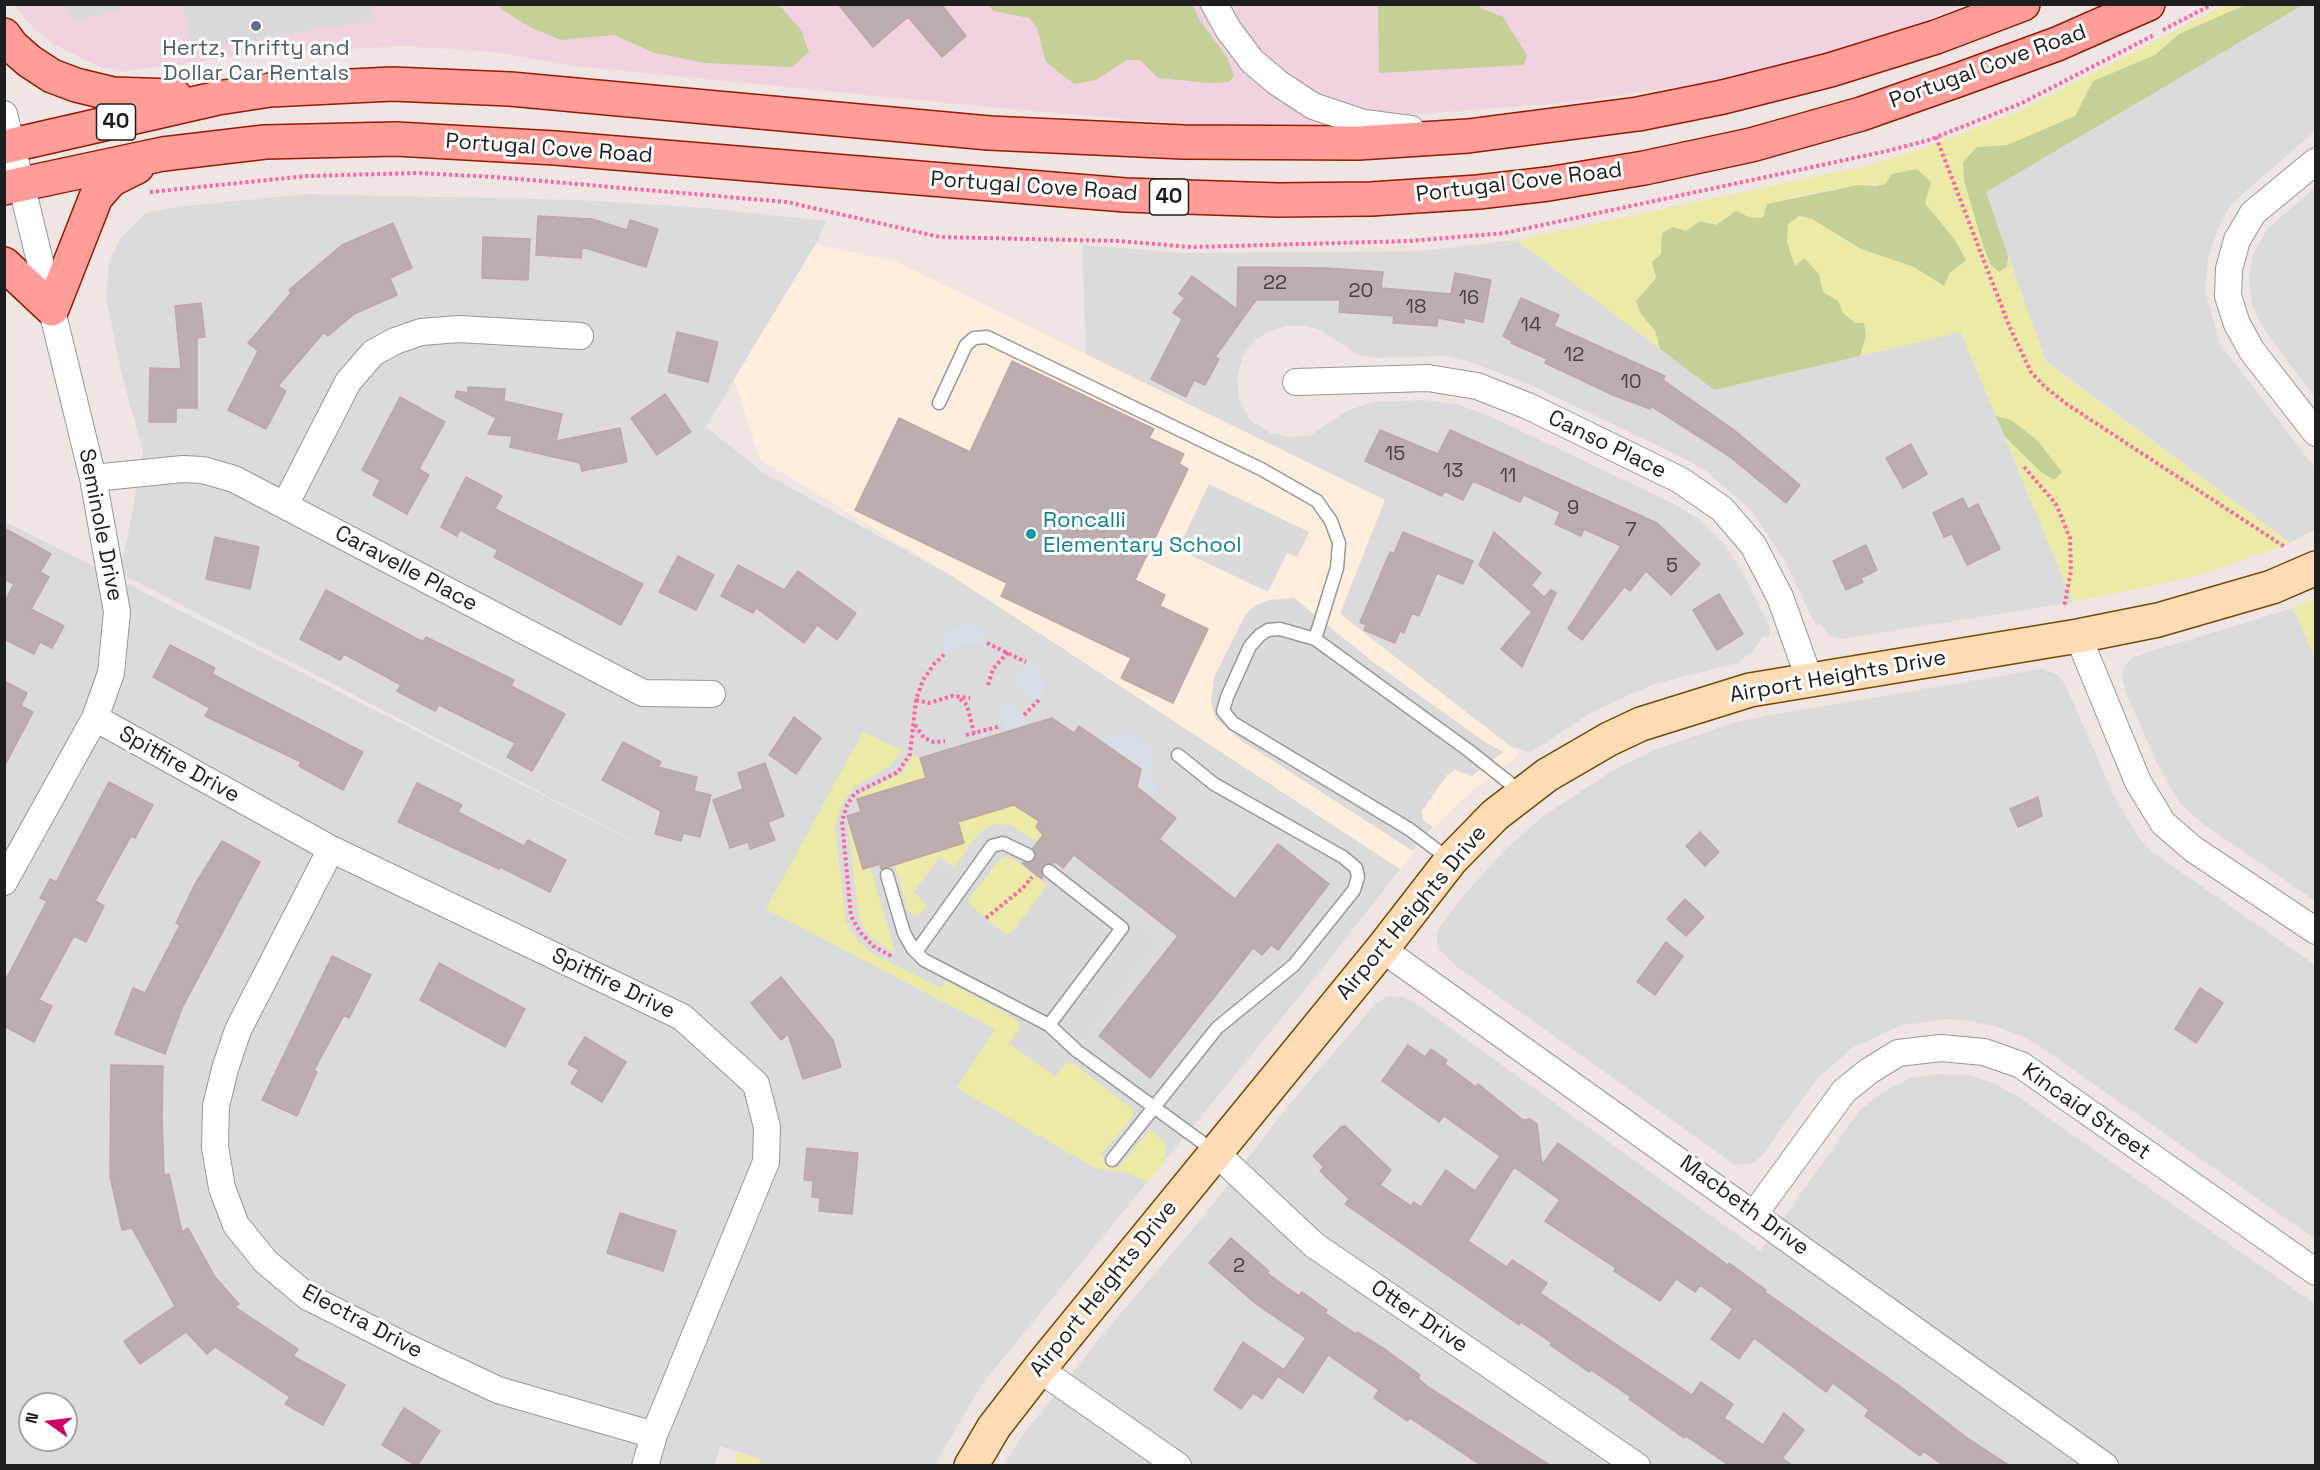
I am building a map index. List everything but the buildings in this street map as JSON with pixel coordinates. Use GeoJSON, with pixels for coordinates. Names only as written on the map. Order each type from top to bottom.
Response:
{"type":"FeatureCollection","features":[{"type":"Feature","properties":{"kind":"main road","name":"Portugal Cove Road"},"geometry":{"type":"LineString","coordinates":[[9,146],[218,98],[270,90],[392,84],[452,85],[989,133],[1195,142],[1358,143],[1468,136],[1638,114],[1723,97],[1830,70],[1936,37],[2023,4]]}},
{"type":"Feature","properties":{"kind":"main road","name":"Portugal Cove Road"},"geometry":{"type":"LineString","coordinates":[[13,187],[163,154],[265,142],[396,139],[555,148],[1125,195],[1278,200],[1371,199],[1468,192],[1548,184],[1644,168],[1751,145],[1861,114],[1958,80],[2057,44],[2148,4]]}},
{"type":"Feature","properties":{"kind":"main road"},"geometry":{"type":"LineString","coordinates":[[4,35],[12,46],[29,61],[52,76],[76,86],[113,94],[218,98]]}},
{"type":"Feature","properties":{"kind":"main road"},"geometry":{"type":"LineString","coordinates":[[4,264],[52,309],[96,197],[111,180],[163,154]]}},
{"type":"Feature","properties":{"kind":"street"},"geometry":{"type":"LineString","coordinates":[[1214,4],[1228,29],[1252,61],[1278,83],[1313,106],[1364,123],[1468,136]]}},
{"type":"Feature","properties":{"kind":"street","name":"Seminole Drive"},"geometry":{"type":"LineString","coordinates":[[4,114],[13,187],[52,309],[93,478],[117,612],[111,673],[95,718],[4,882]]}},
{"type":"Feature","properties":{"kind":"street"},"geometry":{"type":"LineString","coordinates":[[2316,161],[2253,213],[2237,240],[2229,269],[2228,296],[2237,324],[2252,351],[2316,434]]}},
{"type":"Feature","properties":{"kind":"street"},"geometry":{"type":"LineString","coordinates":[[285,505],[348,382],[373,353],[395,341],[421,332],[459,328],[580,336]]}},
{"type":"Feature","properties":{"kind":"street","name":"Canso Place"},"geometry":{"type":"LineString","coordinates":[[1296,382],[1428,378],[1477,386],[1528,406],[1680,480],[1722,509],[1753,545],[1780,597],[1809,678]]}},
{"type":"Feature","properties":{"kind":"street","name":"Caravelle Place"},"geometry":{"type":"LineString","coordinates":[[93,478],[153,470],[203,470],[234,479],[643,693],[712,694]]}},
{"type":"Feature","properties":{"kind":"street","name":"Airport Heights Drive"},"geometry":{"type":"LineString","coordinates":[[971,1466],[994,1427],[1039,1368],[1382,949],[1451,860],[1495,815],[1522,793],[1572,760],[1641,724],[1730,695],[1809,678],[2079,636],[2158,620],[2272,587],[2316,568]]}},
{"type":"Feature","properties":{"kind":"street"},"geometry":{"type":"LineString","coordinates":[[2079,636],[2138,782],[2163,823],[2193,849],[2316,931]]}},
{"type":"Feature","properties":{"kind":"street","name":"Spitfire Drive"},"geometry":{"type":"LineString","coordinates":[[95,718],[331,849],[682,1017],[756,1084],[767,1127],[766,1162],[654,1435],[645,1466]]}},
{"type":"Feature","properties":{"kind":"street","name":"Electra Drive"},"geometry":{"type":"LineString","coordinates":[[331,849],[238,1030],[221,1083],[216,1106],[215,1148],[222,1188],[236,1225],[266,1262],[308,1297],[401,1344],[498,1390],[654,1435]]}},
{"type":"Feature","properties":{"kind":"street","name":"Macbeth Drive"},"geometry":{"type":"LineString","coordinates":[[1382,949],[1755,1213],[2105,1466]]}},
{"type":"Feature","properties":{"kind":"street","name":"Kincaid Street"},"geometry":{"type":"LineString","coordinates":[[1755,1213],[1844,1091],[1869,1071],[1898,1053],[1941,1048],[1984,1052],[2021,1065],[2316,1272]]}},
{"type":"Feature","properties":{"kind":"street","name":"Otter Drive"},"geometry":{"type":"LineString","coordinates":[[1215,1152],[1314,1245],[1637,1466]]}},
{"type":"Feature","properties":{"kind":"street"},"geometry":{"type":"LineString","coordinates":[[1039,1368],[1178,1466]]}},
{"type":"Feature","properties":{"kind":"lane"},"geometry":{"type":"LineString","coordinates":[[939,403],[966,345],[974,338],[987,337],[1261,469],[1317,501],[1331,520],[1339,543],[1337,568],[1316,639]]}},
{"type":"Feature","properties":{"kind":"lane"},"geometry":{"type":"LineString","coordinates":[[1451,860],[1409,829],[1233,723],[1223,711],[1250,646],[1260,635],[1268,630],[1280,629],[1316,639],[1476,756],[1522,793]]}},
{"type":"Feature","properties":{"kind":"lane"},"geometry":{"type":"LineString","coordinates":[[1112,1160],[1217,1028],[1294,965],[1354,890],[1358,877],[1356,868],[1343,857],[1214,784],[1178,755]]}},
{"type":"Feature","properties":{"kind":"lane"},"geometry":{"type":"LineString","coordinates":[[916,952],[992,846],[1003,843],[1028,855]]}},
{"type":"Feature","properties":{"kind":"lane"},"geometry":{"type":"LineString","coordinates":[[1049,871],[1122,928],[1049,1025]]}},
{"type":"Feature","properties":{"kind":"lane"},"geometry":{"type":"LineString","coordinates":[[887,875],[904,933],[916,952],[938,968],[1049,1025],[1077,1051],[1215,1152]]}},
{"type":"Feature","properties":{"kind":"path"},"geometry":{"type":"LineString","coordinates":[[1936,137],[2010,328],[2031,372],[2045,387],[2068,405],[2285,547]]}},
{"type":"Feature","properties":{"kind":"path"},"geometry":{"type":"LineString","coordinates":[[2024,467],[2056,504],[2070,538],[2071,571],[2064,607]]}},
{"type":"Feature","properties":{"kind":"path"},"geometry":{"type":"LineString","coordinates":[[987,643],[1009,651],[1026,662]]}},
{"type":"Feature","properties":{"kind":"path"},"geometry":{"type":"LineString","coordinates":[[988,685],[993,669],[1009,651]]}},
{"type":"Feature","properties":{"kind":"path"},"geometry":{"type":"LineString","coordinates":[[891,956],[873,946],[860,932],[851,916],[842,821],[847,805],[855,794],[898,772],[910,754],[915,725],[916,699],[923,680],[934,664],[946,653]]}},
{"type":"Feature","properties":{"kind":"path"},"geometry":{"type":"LineString","coordinates":[[916,699],[929,703],[952,696],[970,698]]}},
{"type":"Feature","properties":{"kind":"path"},"geometry":{"type":"LineString","coordinates":[[960,698],[967,705],[974,733]]}},
{"type":"Feature","properties":{"kind":"path"},"geometry":{"type":"LineString","coordinates":[[1024,715],[1039,700]]}},
{"type":"Feature","properties":{"kind":"path"},"geometry":{"type":"LineString","coordinates":[[915,725],[924,738],[945,741]]}},
{"type":"Feature","properties":{"kind":"path"},"geometry":{"type":"LineString","coordinates":[[966,735],[1000,726]]}},
{"type":"Feature","properties":{"kind":"path"},"geometry":{"type":"LineString","coordinates":[[986,918],[1023,888],[1035,874]]}},
{"type":"Feature","properties":{"kind":"shaded area"},"geometry":{"type":"Polygon","coordinates":[[[14,5],[1962,5],[1848,53],[1760,75],[1571,102],[1408,115],[1299,130],[1227,128],[990,107],[575,66],[494,52],[404,46],[265,53],[125,71],[100,67],[55,45],[34,29],[14,5]]]}},
{"type":"Feature","properties":{"kind":"shaded area"},"geometry":{"type":"Polygon","coordinates":[[[65,5],[118,5],[119,10],[78,20],[69,15],[65,5]]]}},
{"type":"Feature","properties":{"kind":"shaded area","name":"Hertz, Thrifty and Dollar Car Rentals"},"geometry":{"type":"Polygon","coordinates":[[[183,5],[371,5],[375,21],[337,27],[327,25],[304,32],[194,50],[183,5]]]}},
{"type":"Feature","properties":{"kind":"shaded area"},"geometry":{"type":"Polygon","coordinates":[[[2303,5],[2315,5],[2315,131],[2231,204],[2217,231],[2208,259],[2205,290],[2220,344],[2315,468],[2315,529],[2290,543],[2046,361],[1985,192],[2303,5]]]}},
{"type":"Feature","properties":{"kind":"shaded area"},"geometry":{"type":"Polygon","coordinates":[[[2315,188],[2315,398],[2262,326],[2252,305],[2249,277],[2253,255],[2267,229],[2315,188]]]}},
{"type":"Feature","properties":{"kind":"shaded area"},"geometry":{"type":"Polygon","coordinates":[[[307,194],[581,200],[705,208],[826,221],[816,244],[706,427],[765,474],[952,576],[1400,869],[1329,960],[982,1384],[935,1465],[759,1465],[760,1459],[720,1446],[714,1466],[5,1465],[4,521],[674,862],[118,572],[127,540],[143,451],[122,376],[106,297],[109,263],[120,239],[146,213],[177,207],[307,194]]]}},
{"type":"Feature","properties":{"kind":"shaded area"},"geometry":{"type":"Polygon","coordinates":[[[1517,240],[1714,390],[1961,332],[2073,602],[1842,639],[1830,636],[1820,624],[1816,626],[1784,560],[1751,510],[1706,471],[1681,457],[1533,386],[1471,362],[1444,356],[1380,358],[1360,356],[1320,330],[1305,326],[1288,326],[1271,330],[1256,339],[1243,355],[1237,379],[1239,399],[1250,420],[1270,433],[1291,437],[1311,435],[1347,411],[1373,402],[1424,400],[1457,404],[1492,417],[1676,505],[1699,519],[1724,544],[1743,573],[1770,628],[1769,637],[1763,636],[1752,652],[1737,663],[1654,684],[1592,712],[1531,752],[1512,747],[1339,614],[1384,500],[1086,355],[1082,245],[1183,253],[1421,251],[1517,240]]]}},
{"type":"Feature","properties":{"kind":"shaded area"},"geometry":{"type":"Polygon","coordinates":[[[816,244],[897,262],[1385,500],[1340,614],[1520,754],[1470,793],[1437,825],[1400,869],[952,576],[760,459],[734,379],[816,244]]]}},
{"type":"Feature","properties":{"kind":"shaded area"},"geometry":{"type":"Polygon","coordinates":[[[1209,484],[1309,532],[1297,557],[1287,553],[1268,592],[1178,549],[1209,484]]]}},
{"type":"Feature","properties":{"kind":"shaded area"},"geometry":{"type":"Polygon","coordinates":[[[1294,598],[1373,662],[1482,740],[1503,752],[1472,776],[1455,770],[1447,775],[1422,811],[1423,820],[1433,827],[1413,851],[1242,741],[1216,719],[1211,703],[1214,677],[1246,614],[1256,605],[1270,600],[1294,598]]]}},
{"type":"Feature","properties":{"kind":"shaded area"},"geometry":{"type":"Polygon","coordinates":[[[2293,608],[2315,658],[2315,901],[2205,825],[2182,806],[2159,768],[2122,679],[2123,668],[2133,657],[2293,608]]]}},
{"type":"Feature","properties":{"kind":"shaded area"},"geometry":{"type":"Polygon","coordinates":[[[971,623],[986,630],[987,646],[976,643],[962,644],[949,655],[944,651],[941,641],[949,629],[971,623]]]}},
{"type":"Feature","properties":{"kind":"shaded area"},"geometry":{"type":"Polygon","coordinates":[[[1028,659],[1038,667],[1044,679],[1042,700],[1030,700],[1015,687],[1016,678],[1028,659]]]}},
{"type":"Feature","properties":{"kind":"shaded area"},"geometry":{"type":"Polygon","coordinates":[[[2042,669],[2058,675],[2065,684],[2116,800],[2140,839],[2152,852],[2315,965],[2315,1239],[2044,1049],[2022,1036],[1995,1026],[1968,1021],[1946,1019],[1902,1025],[1852,1048],[1816,1080],[1761,1157],[1750,1164],[1735,1165],[1456,966],[1437,947],[1437,931],[1463,896],[1504,851],[1542,817],[1612,771],[1657,749],[1736,722],[2042,669]]]}},
{"type":"Feature","properties":{"kind":"shaded area"},"geometry":{"type":"Polygon","coordinates":[[[1012,702],[1019,708],[1027,725],[1003,733],[998,721],[998,711],[1003,703],[1012,702]]]}},
{"type":"Feature","properties":{"kind":"shaded area"},"geometry":{"type":"Polygon","coordinates":[[[1133,733],[1153,748],[1152,783],[1158,787],[1151,798],[1137,787],[1140,769],[1101,741],[1105,737],[1133,733]]]}},
{"type":"Feature","properties":{"kind":"shaded area"},"geometry":{"type":"Polygon","coordinates":[[[995,832],[1009,833],[1033,848],[1022,863],[1009,856],[1001,858],[969,898],[968,903],[973,908],[1005,934],[1011,933],[1045,889],[1047,885],[1042,879],[1056,862],[1157,939],[1055,1077],[1009,1043],[1020,1028],[1019,1023],[1013,1017],[895,950],[885,918],[908,911],[912,915],[919,915],[927,905],[914,892],[935,864],[956,877],[985,839],[995,832]]]}},
{"type":"Feature","properties":{"kind":"shaded area"},"geometry":{"type":"Polygon","coordinates":[[[1388,996],[1403,997],[1420,1006],[1760,1251],[1860,1110],[1883,1092],[1911,1078],[1938,1074],[1970,1075],[1995,1084],[2020,1098],[2315,1304],[2315,1465],[1003,1466],[1022,1436],[1099,1339],[1203,1217],[1285,1110],[1376,1003],[1388,996]]]}},
{"type":"Feature","properties":{"kind":"green space"},"geometry":{"type":"Polygon","coordinates":[[[2247,4],[2303,5],[1986,192],[2008,256],[2007,267],[1999,272],[1991,265],[1983,246],[1964,180],[1963,162],[1977,147],[2007,145],[2075,116],[2093,81],[2155,55],[2179,34],[2247,4]]]}},
{"type":"Feature","properties":{"kind":"green space"},"geometry":{"type":"Polygon","coordinates":[[[499,5],[779,5],[801,30],[809,52],[792,67],[705,63],[655,53],[614,35],[560,40],[530,27],[501,9],[499,5]]]}},
{"type":"Feature","properties":{"kind":"green space"},"geometry":{"type":"Polygon","coordinates":[[[987,5],[1193,5],[1199,19],[1228,59],[1234,76],[1229,82],[1210,83],[1158,78],[1140,60],[1127,60],[1096,80],[1074,84],[1046,62],[1037,28],[1029,18],[994,11],[987,5]]]}},
{"type":"Feature","properties":{"kind":"green space"},"geometry":{"type":"Polygon","coordinates":[[[1378,5],[1479,5],[1503,17],[1527,55],[1524,65],[1379,73],[1378,5]]]}},
{"type":"Feature","properties":{"kind":"green space"},"geometry":{"type":"Polygon","coordinates":[[[2225,5],[2247,5],[2179,34],[2155,55],[2093,81],[2075,116],[2007,145],[1977,147],[1964,180],[1983,246],[1991,265],[1999,272],[2007,267],[2008,256],[2046,362],[2290,543],[2211,571],[2180,580],[2073,602],[2005,437],[2023,453],[2054,460],[2038,441],[2011,420],[1996,416],[1961,332],[1860,356],[1861,350],[1855,323],[1843,313],[1838,301],[1823,292],[1819,274],[1804,259],[1795,266],[1787,242],[1788,224],[1799,216],[1812,219],[1861,249],[1914,267],[1944,285],[1950,273],[1885,184],[1858,185],[1789,197],[1763,218],[1749,217],[1736,211],[1716,225],[1700,221],[1652,262],[1656,278],[1646,288],[1641,314],[1655,331],[1660,349],[1517,240],[1866,166],[1919,150],[2017,112],[2225,5]]]}},
{"type":"Feature","properties":{"kind":"green space"},"geometry":{"type":"Polygon","coordinates":[[[1917,169],[1931,182],[1925,203],[1955,240],[1966,260],[1950,273],[1944,286],[1914,267],[1861,249],[1812,219],[1799,216],[1788,224],[1787,242],[1795,266],[1804,258],[1819,274],[1823,292],[1838,301],[1843,313],[1855,323],[1864,323],[1866,336],[1860,356],[1714,390],[1660,349],[1655,331],[1641,314],[1636,301],[1656,278],[1652,262],[1661,254],[1662,233],[1673,227],[1686,231],[1700,221],[1716,225],[1736,211],[1749,217],[1763,218],[1767,204],[1858,185],[1885,184],[1892,174],[1917,169]]]}},
{"type":"Feature","properties":{"kind":"green space"},"geometry":{"type":"Polygon","coordinates":[[[1996,416],[2011,420],[2038,441],[2062,472],[2054,480],[2041,472],[2005,437],[1996,416]]]}},
{"type":"Feature","properties":{"kind":"green space"},"geometry":{"type":"Polygon","coordinates":[[[2315,598],[2315,658],[2293,608],[2315,598]]]}},
{"type":"Feature","properties":{"kind":"green space"},"geometry":{"type":"Polygon","coordinates":[[[863,732],[902,750],[890,766],[855,786],[841,806],[835,828],[846,923],[858,941],[873,954],[941,988],[946,981],[1013,1017],[1019,1023],[1020,1028],[1010,1043],[1055,1076],[1065,1063],[1073,1063],[1132,1109],[1134,1115],[1101,1154],[1118,1168],[1151,1129],[1166,1145],[1166,1152],[1163,1164],[1149,1182],[1123,1172],[1097,1169],[957,1088],[995,1029],[766,909],[863,732]]]}},
{"type":"Feature","properties":{"kind":"green space"},"geometry":{"type":"Polygon","coordinates":[[[913,755],[920,758],[926,778],[857,799],[862,793],[902,773],[913,755]]]}},
{"type":"Feature","properties":{"kind":"green space"},"geometry":{"type":"Polygon","coordinates":[[[1021,803],[1039,821],[1036,827],[1043,835],[1038,842],[1010,825],[996,824],[984,829],[955,867],[940,857],[914,892],[927,905],[919,915],[912,915],[908,911],[895,866],[903,864],[901,857],[964,843],[958,822],[1021,803]]]}},
{"type":"Feature","properties":{"kind":"green space"},"geometry":{"type":"Polygon","coordinates":[[[847,816],[863,869],[870,867],[895,950],[891,952],[867,933],[859,918],[847,816]]]}},
{"type":"Feature","properties":{"kind":"green space"},"geometry":{"type":"Polygon","coordinates":[[[1009,856],[1047,885],[1015,929],[1005,934],[968,903],[969,898],[1001,858],[1009,856]]]}},
{"type":"Feature","properties":{"kind":"green space"},"geometry":{"type":"Polygon","coordinates":[[[737,1452],[761,1459],[759,1465],[735,1465],[737,1452]]]}},
{"type":"Feature","properties":{"kind":"place","name":"Hertz, Thrifty and Dollar Car Rentals"},"geometry":{"type":"Point","coordinates":[256,26]}},
{"type":"Feature","properties":{"kind":"place","name":"Roncalli Elementary School"},"geometry":{"type":"Point","coordinates":[1031,534]}}]}
